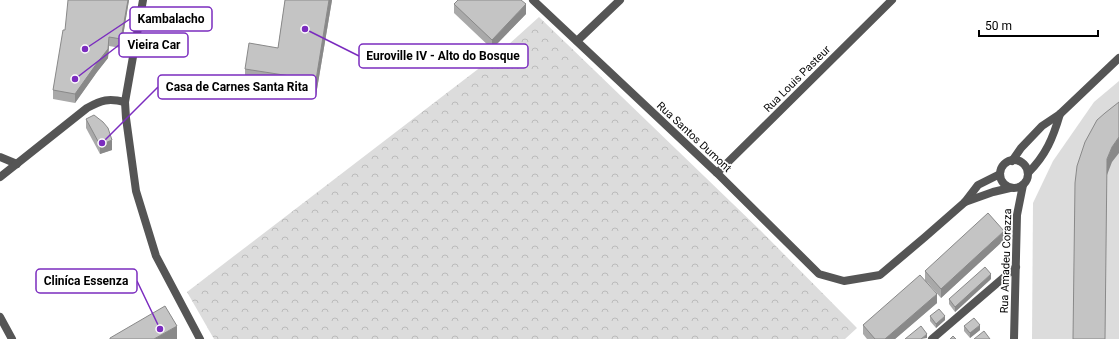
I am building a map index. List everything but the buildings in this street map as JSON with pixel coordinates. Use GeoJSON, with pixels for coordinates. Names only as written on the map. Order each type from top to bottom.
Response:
{"type":"FeatureCollection","features":[{"type":"Feature","properties":{"kind":"street"},"geometry":{"type":"LineString","coordinates":[[143,0],[125,102],[136,191],[156,256],[200,339]]}},
{"type":"Feature","properties":{"kind":"street","name":"Rua Santos Dumont"},"geometry":{"type":"LineString","coordinates":[[533,0],[717,173],[819,274],[844,281],[880,275],[964,202]]}},
{"type":"Feature","properties":{"kind":"street"},"geometry":{"type":"LineString","coordinates":[[577,41],[620,0]]}},
{"type":"Feature","properties":{"kind":"street","name":"Rua Louis Pasteur"},"geometry":{"type":"LineString","coordinates":[[717,173],[892,0]]}},
{"type":"Feature","properties":{"kind":"street"},"geometry":{"type":"LineString","coordinates":[[1012,161],[1021,148],[1042,126],[1060,114],[1119,58]]}},
{"type":"Feature","properties":{"kind":"street"},"geometry":{"type":"LineString","coordinates":[[0,177],[87,108],[102,101],[114,99],[125,102]]}},
{"type":"Feature","properties":{"kind":"street","name":"Rua Amadeu Corazza"},"geometry":{"type":"LineString","coordinates":[[1014,339],[1017,215],[1023,185],[1026,182],[1028,173],[1037,165],[1054,135],[1060,114]]}},
{"type":"Feature","properties":{"kind":"street"},"geometry":{"type":"LineString","coordinates":[[0,157],[17,164]]}},
{"type":"Feature","properties":{"kind":"street"},"geometry":{"type":"LineString","coordinates":[[964,202],[978,186],[1000,174],[1007,162],[1021,162],[1028,173]]}},
{"type":"Feature","properties":{"kind":"street"},"geometry":{"type":"LineString","coordinates":[[1000,174],[1003,182],[1010,188]]}},
{"type":"Feature","properties":{"kind":"street"},"geometry":{"type":"LineString","coordinates":[[964,202],[992,192],[1023,185]]}},
{"type":"Feature","properties":{"kind":"street"},"geometry":{"type":"LineString","coordinates":[[932,339],[1016,267]]}},
{"type":"Feature","properties":{"kind":"street"},"geometry":{"type":"LineString","coordinates":[[0,317],[12,339]]}},
{"type":"Feature","properties":{"kind":"green space"},"geometry":{"type":"Polygon","coordinates":[[[539,17],[760,230],[857,328],[845,339],[214,339],[187,292],[499,53],[539,17]]]}},
{"type":"Feature","properties":{"kind":"green space"},"geometry":{"type":"Polygon","coordinates":[[[1119,81],[1119,339],[1032,339],[1033,203],[1053,161],[1094,102],[1119,81]]]}},
{"type":"Feature","properties":{"kind":"place","name":"Euroville IV - Alto do Bosque"},"geometry":{"type":"Point","coordinates":[305,29]}},
{"type":"Feature","properties":{"kind":"place","name":"Kambalacho"},"geometry":{"type":"Point","coordinates":[85,49]}},
{"type":"Feature","properties":{"kind":"place","name":"Vieira Car"},"geometry":{"type":"Point","coordinates":[75,79]}},
{"type":"Feature","properties":{"kind":"place","name":"Casa de Carnes Santa Rita"},"geometry":{"type":"Point","coordinates":[102,143]}},
{"type":"Feature","properties":{"kind":"place","name":"Cliníca Essenza"},"geometry":{"type":"Point","coordinates":[160,329]}}]}
